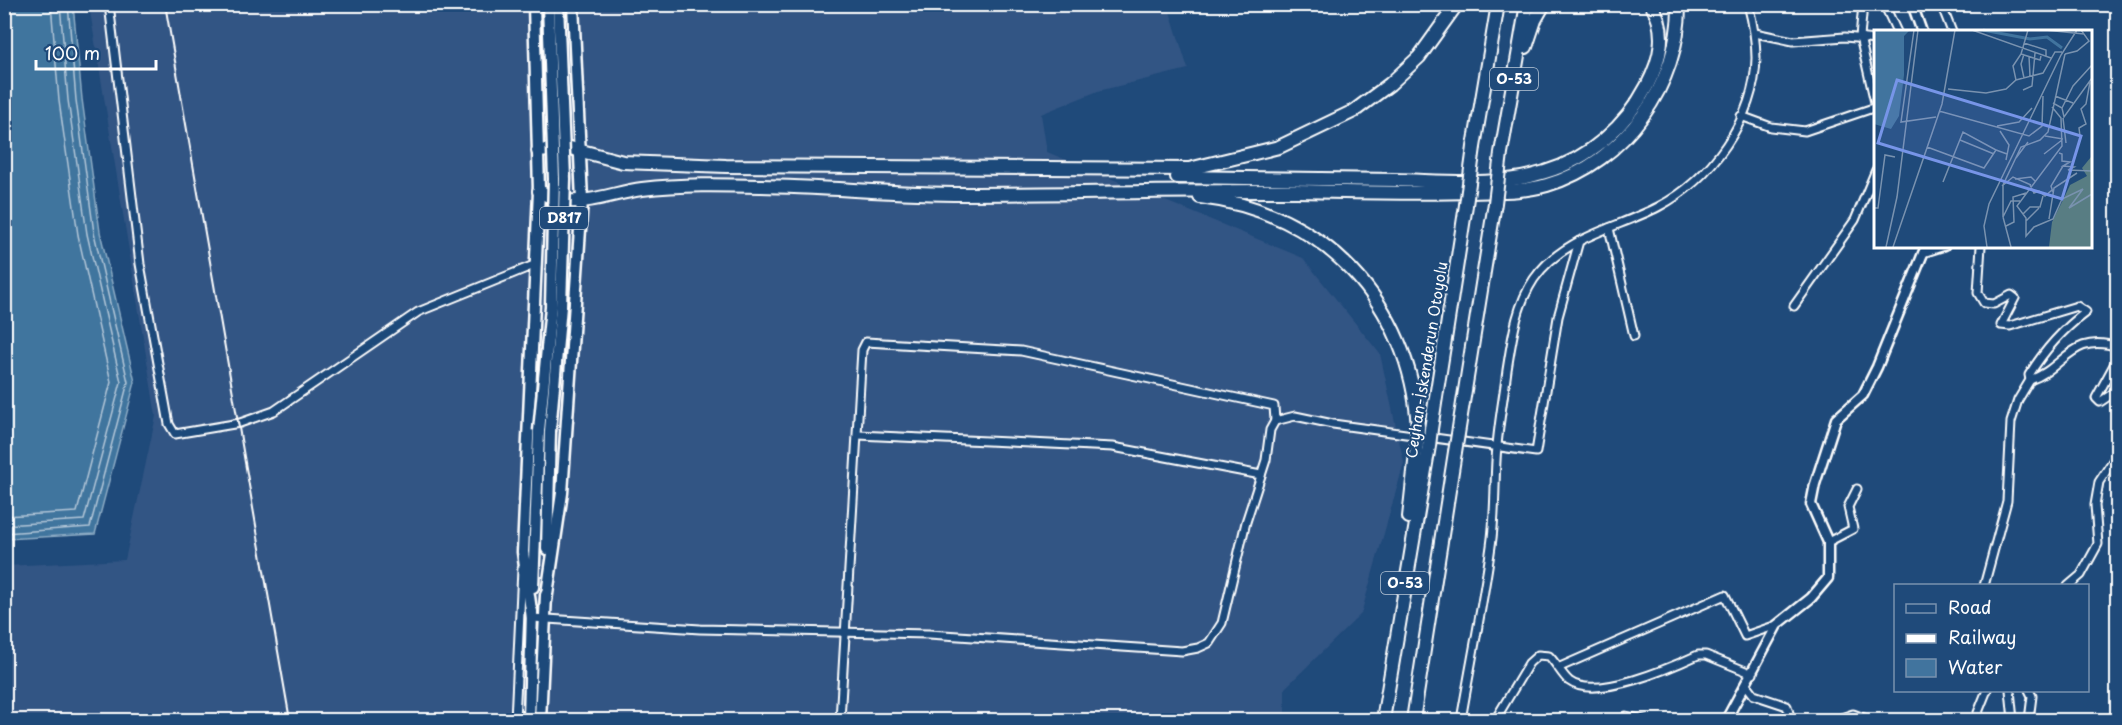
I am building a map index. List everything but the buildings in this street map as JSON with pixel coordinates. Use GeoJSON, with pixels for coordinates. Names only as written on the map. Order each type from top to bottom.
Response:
{"type":"FeatureCollection","features":[{"type":"Feature","properties":{"kind":"highway"},"geometry":{"type":"LineString","coordinates":[[534,4],[538,191],[523,552],[537,619]]}},
{"type":"Feature","properties":{"kind":"highway","name":"D817"},"geometry":{"type":"LineString","coordinates":[[529,720],[537,619],[551,307],[554,190],[548,4]]}},
{"type":"Feature","properties":{"kind":"highway","name":"D817"},"geometry":{"type":"LineString","coordinates":[[540,720],[537,619],[546,602],[544,431],[561,306],[565,179],[558,4]]}},
{"type":"Feature","properties":{"kind":"highway"},"geometry":{"type":"LineString","coordinates":[[546,602],[563,482],[582,200],[582,152],[573,4]]}},
{"type":"Feature","properties":{"kind":"highway"},"geometry":{"type":"LineString","coordinates":[[538,151],[570,148],[623,162],[726,166],[1190,169],[1279,147],[1354,111],[1419,57],[1457,4]]}},
{"type":"Feature","properties":{"kind":"highway","name":"Ceyhan-İskenderun Otoyolu"},"geometry":{"type":"LineString","coordinates":[[1383,720],[1423,445],[1431,429],[1498,4]]}},
{"type":"Feature","properties":{"kind":"highway","name":"O-53"},"geometry":{"type":"LineString","coordinates":[[1413,720],[1527,4]]}},
{"type":"Feature","properties":{"kind":"highway"},"geometry":{"type":"LineString","coordinates":[[1506,130],[1527,44],[1535,20],[1544,4]]}},
{"type":"Feature","properties":{"kind":"highway"},"geometry":{"type":"LineString","coordinates":[[970,166],[1049,175],[1454,181],[1521,178],[1571,162],[1598,146],[1639,101],[1659,59],[1662,42],[1662,28],[1651,4]]}},
{"type":"Feature","properties":{"kind":"highway"},"geometry":{"type":"LineString","coordinates":[[538,191],[550,198],[569,201],[668,185],[828,188],[961,194],[1103,191],[1452,193],[1521,190],[1548,185],[1577,173],[1605,155],[1628,134],[1648,109],[1663,83],[1674,51],[1679,4]]}},
{"type":"Feature","properties":{"kind":"highway"},"geometry":{"type":"LineString","coordinates":[[1103,191],[1179,195],[1241,205],[1297,227],[1321,243],[1362,280],[1392,326],[1414,385],[1418,427],[1423,445]]}},
{"type":"Feature","properties":{"kind":"street"},"geometry":{"type":"LineString","coordinates":[[109,4],[140,264],[169,424],[175,434],[240,423],[274,411],[418,312],[534,265]]}},
{"type":"Feature","properties":{"kind":"street"},"geometry":{"type":"LineString","coordinates":[[1461,720],[1492,544],[1497,446],[1512,337],[1520,307],[1533,280],[1551,258],[1579,240],[1658,207],[1706,172],[1726,146],[1741,116],[1756,61],[1755,33],[1748,4]]}},
{"type":"Feature","properties":{"kind":"street"},"geometry":{"type":"LineString","coordinates":[[1863,4],[1860,37],[1874,98]]}},
{"type":"Feature","properties":{"kind":"street"},"geometry":{"type":"LineString","coordinates":[[1884,4],[1896,30]]}},
{"type":"Feature","properties":{"kind":"street"},"geometry":{"type":"LineString","coordinates":[[1911,4],[1921,30]]}},
{"type":"Feature","properties":{"kind":"street"},"geometry":{"type":"LineString","coordinates":[[1941,4],[1951,30]]}},
{"type":"Feature","properties":{"kind":"street"},"geometry":{"type":"LineString","coordinates":[[1755,33],[1793,40],[1860,37],[1874,40]]}},
{"type":"Feature","properties":{"kind":"street"},"geometry":{"type":"LineString","coordinates":[[1741,116],[1771,127],[1805,131],[1874,108]]}},
{"type":"Feature","properties":{"kind":"street"},"geometry":{"type":"LineString","coordinates":[[1794,306],[1855,220],[1874,175]]}},
{"type":"Feature","properties":{"kind":"street"},"geometry":{"type":"LineString","coordinates":[[1609,228],[1634,336]]}},
{"type":"Feature","properties":{"kind":"street"},"geometry":{"type":"LineString","coordinates":[[1275,421],[1295,416],[1333,424],[1536,452],[1558,317],[1579,240]]}},
{"type":"Feature","properties":{"kind":"street"},"geometry":{"type":"LineString","coordinates":[[1981,248],[1978,293],[1984,303],[1994,304],[2011,295],[2015,298],[2001,325],[2010,326],[2078,306],[2086,312],[2065,328],[2041,354],[2029,375],[2030,380]]}},
{"type":"Feature","properties":{"kind":"street"},"geometry":{"type":"LineString","coordinates":[[1560,667],[1725,595],[1746,636],[1777,625],[1811,597],[1828,578],[1828,542],[1811,504],[1827,442],[1836,419],[1863,395],[1877,367],[1924,250]]}},
{"type":"Feature","properties":{"kind":"street"},"geometry":{"type":"LineString","coordinates":[[1984,584],[2007,501],[2011,422],[2030,380],[2078,347],[2100,341],[2118,347]]}},
{"type":"Feature","properties":{"kind":"street"},"geometry":{"type":"LineString","coordinates":[[537,619],[700,629],[844,632],[929,634],[1182,651],[1198,648],[1209,643],[1221,623],[1246,522],[1261,475],[1270,430],[1275,421],[1274,406],[1021,351],[866,342],[862,350],[844,632],[840,720]]}},
{"type":"Feature","properties":{"kind":"street"},"geometry":{"type":"LineString","coordinates":[[2118,365],[2115,365],[2104,380],[2096,398],[2100,402],[2118,390]]}},
{"type":"Feature","properties":{"kind":"street"},"geometry":{"type":"LineString","coordinates":[[858,435],[1113,447],[1261,475]]}},
{"type":"Feature","properties":{"kind":"street"},"geometry":{"type":"LineString","coordinates":[[2069,584],[2081,574],[2098,544],[2095,505],[2099,482],[2118,453]]}},
{"type":"Feature","properties":{"kind":"street"},"geometry":{"type":"LineString","coordinates":[[1828,542],[1853,529],[1848,507],[1857,489]]}},
{"type":"Feature","properties":{"kind":"street"},"geometry":{"type":"LineString","coordinates":[[515,720],[518,611],[523,552]]}},
{"type":"Feature","properties":{"kind":"street"},"geometry":{"type":"LineString","coordinates":[[1726,720],[1747,686],[1777,625]]}},
{"type":"Feature","properties":{"kind":"street"},"geometry":{"type":"LineString","coordinates":[[1494,720],[1529,663],[1538,655],[1549,656],[1569,681],[1578,684],[1601,686],[1642,680],[1698,655],[1707,655],[1753,674]]}},
{"type":"Feature","properties":{"kind":"street"},"geometry":{"type":"LineString","coordinates":[[1747,686],[1754,695],[1787,706],[1791,720]]}},
{"type":"Feature","properties":{"kind":"street"},"geometry":{"type":"LineString","coordinates":[[1975,720],[1986,692]]}},
{"type":"Feature","properties":{"kind":"street"},"geometry":{"type":"LineString","coordinates":[[2010,692],[2013,720]]}},
{"type":"Feature","properties":{"kind":"street"},"geometry":{"type":"LineString","coordinates":[[2030,720],[2031,692]]}},
{"type":"Feature","properties":{"kind":"street"},"geometry":{"type":"LineString","coordinates":[[1836,720],[1853,714],[1869,720]]}},
{"type":"Feature","properties":{"kind":"street"},"geometry":{"type":"LineString","coordinates":[[1626,716],[1644,720]]}},
{"type":"Feature","properties":{"kind":"shaded area"},"geometry":{"type":"Polygon","coordinates":[[[89,5],[1168,5],[1188,69],[1098,91],[1041,114],[1047,152],[1303,258],[1380,354],[1404,463],[1361,614],[1285,688],[1285,720],[5,720],[5,566],[125,560],[156,416],[89,5]]]}},
{"type":"Feature","properties":{"kind":"water"},"geometry":{"type":"Polygon","coordinates":[[[5,4],[73,5],[82,99],[100,232],[135,382],[95,534],[5,539],[5,4]]]}},
{"type":"Feature","properties":{"kind":"railway"},"geometry":{"type":"LineString","coordinates":[[165,4],[290,720]]}}]}
